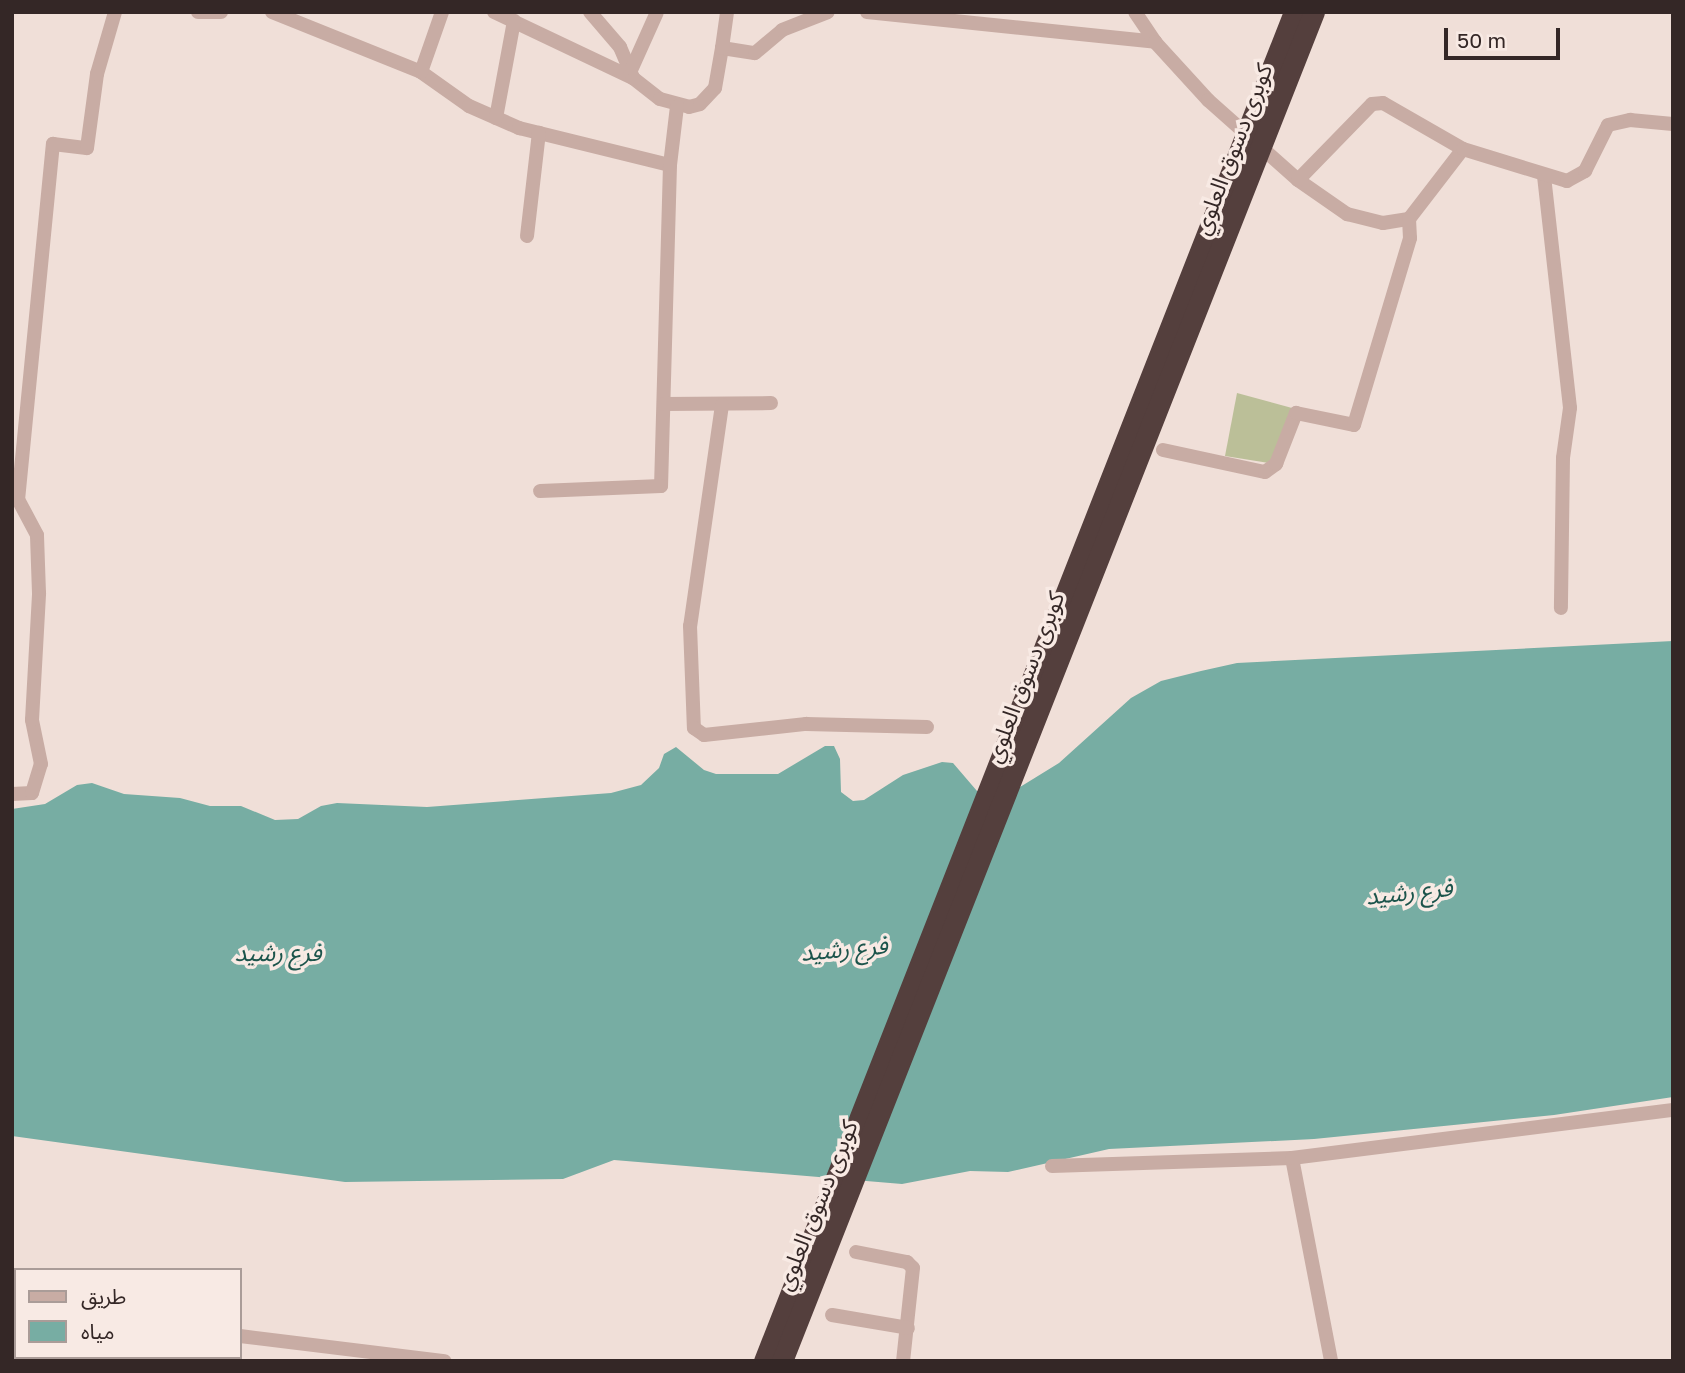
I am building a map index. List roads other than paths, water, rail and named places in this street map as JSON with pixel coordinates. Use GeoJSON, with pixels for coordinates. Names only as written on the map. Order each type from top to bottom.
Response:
{"type":"FeatureCollection","features":[{"type":"Feature","properties":{"kind":"highway","name":"كوبرى دسوق العلوي"},"geometry":{"type":"LineString","coordinates":[[782,1361],[816,1253],[1294,12]]}},
{"type":"Feature","properties":{"kind":"highway","name":"كوبرى دسوق العلوي"},"geometry":{"type":"LineString","coordinates":[[764,1361],[816,1253],[1314,12]]}},
{"type":"Feature","properties":{"kind":"street"},"geometry":{"type":"LineString","coordinates":[[12,794],[32,793],[41,764],[32,720],[39,593],[37,535],[18,500],[52,144],[87,148],[97,74],[115,12]]}},
{"type":"Feature","properties":{"kind":"street"},"geometry":{"type":"LineString","coordinates":[[198,12],[221,12]]}},
{"type":"Feature","properties":{"kind":"street"},"geometry":{"type":"LineString","coordinates":[[272,12],[421,72],[469,106],[496,118],[539,133],[670,165]]}},
{"type":"Feature","properties":{"kind":"street"},"geometry":{"type":"LineString","coordinates":[[421,72],[442,12]]}},
{"type":"Feature","properties":{"kind":"street"},"geometry":{"type":"LineString","coordinates":[[494,12],[632,73],[677,106],[700,104],[715,88],[727,12]]}},
{"type":"Feature","properties":{"kind":"street"},"geometry":{"type":"LineString","coordinates":[[590,12],[605,18],[632,73]]}},
{"type":"Feature","properties":{"kind":"street"},"geometry":{"type":"LineString","coordinates":[[632,73],[657,12]]}},
{"type":"Feature","properties":{"kind":"street"},"geometry":{"type":"LineString","coordinates":[[722,48],[755,53],[782,30],[828,12]]}},
{"type":"Feature","properties":{"kind":"street"},"geometry":{"type":"LineString","coordinates":[[867,12],[1154,42]]}},
{"type":"Feature","properties":{"kind":"street"},"geometry":{"type":"LineString","coordinates":[[1135,12],[1154,42],[1208,100],[1298,180],[1347,214],[1383,223],[1409,219]]}},
{"type":"Feature","properties":{"kind":"street"},"geometry":{"type":"LineString","coordinates":[[496,118],[514,21]]}},
{"type":"Feature","properties":{"kind":"street"},"geometry":{"type":"LineString","coordinates":[[1298,180],[1372,104],[1383,103],[1463,149],[1544,176],[1577,178],[1608,125],[1630,120],[1673,124]]}},
{"type":"Feature","properties":{"kind":"street"},"geometry":{"type":"LineString","coordinates":[[540,491],[661,486],[670,165],[677,106]]}},
{"type":"Feature","properties":{"kind":"street"},"geometry":{"type":"LineString","coordinates":[[527,236],[539,133]]}},
{"type":"Feature","properties":{"kind":"street"},"geometry":{"type":"LineString","coordinates":[[1163,450],[1265,471],[1276,464],[1296,412],[1354,425],[1410,238],[1409,219],[1463,149]]}},
{"type":"Feature","properties":{"kind":"street"},"geometry":{"type":"LineString","coordinates":[[1544,176],[1570,408],[1563,458],[1561,608]]}},
{"type":"Feature","properties":{"kind":"street"},"geometry":{"type":"LineString","coordinates":[[664,404],[771,403]]}},
{"type":"Feature","properties":{"kind":"street"},"geometry":{"type":"LineString","coordinates":[[722,405],[690,626],[694,729],[704,735],[806,724],[927,727]]}},
{"type":"Feature","properties":{"kind":"street"},"geometry":{"type":"LineString","coordinates":[[1052,1166],[1292,1158],[1673,1110]]}},
{"type":"Feature","properties":{"kind":"street"},"geometry":{"type":"LineString","coordinates":[[1292,1158],[1331,1361]]}},
{"type":"Feature","properties":{"kind":"street"},"geometry":{"type":"LineString","coordinates":[[856,1252],[911,1265],[908,1328],[903,1361]]}},
{"type":"Feature","properties":{"kind":"street"},"geometry":{"type":"LineString","coordinates":[[832,1315],[908,1328]]}},
{"type":"Feature","properties":{"kind":"street"},"geometry":{"type":"LineString","coordinates":[[242,1336],[444,1361]]}},
{"type":"Feature","properties":{"kind":"water","name":"فرع رشيد"},"geometry":{"type":"Polygon","coordinates":[[[1673,641],[1673,1097],[1554,1115],[1314,1139],[1109,1149],[1008,1172],[970,1171],[902,1184],[614,1160],[563,1179],[345,1182],[12,1136],[12,809],[45,804],[77,785],[92,783],[124,794],[180,798],[210,806],[241,806],[275,820],[298,819],[321,806],[337,803],[427,807],[611,793],[641,785],[659,768],[664,754],[676,747],[704,770],[716,774],[778,774],[825,746],[834,746],[840,759],[841,792],[853,801],[864,800],[903,775],[942,762],[953,763],[977,791],[1012,792],[1059,763],[1131,698],[1161,681],[1201,671],[1237,663],[1673,641]]]}}]}
